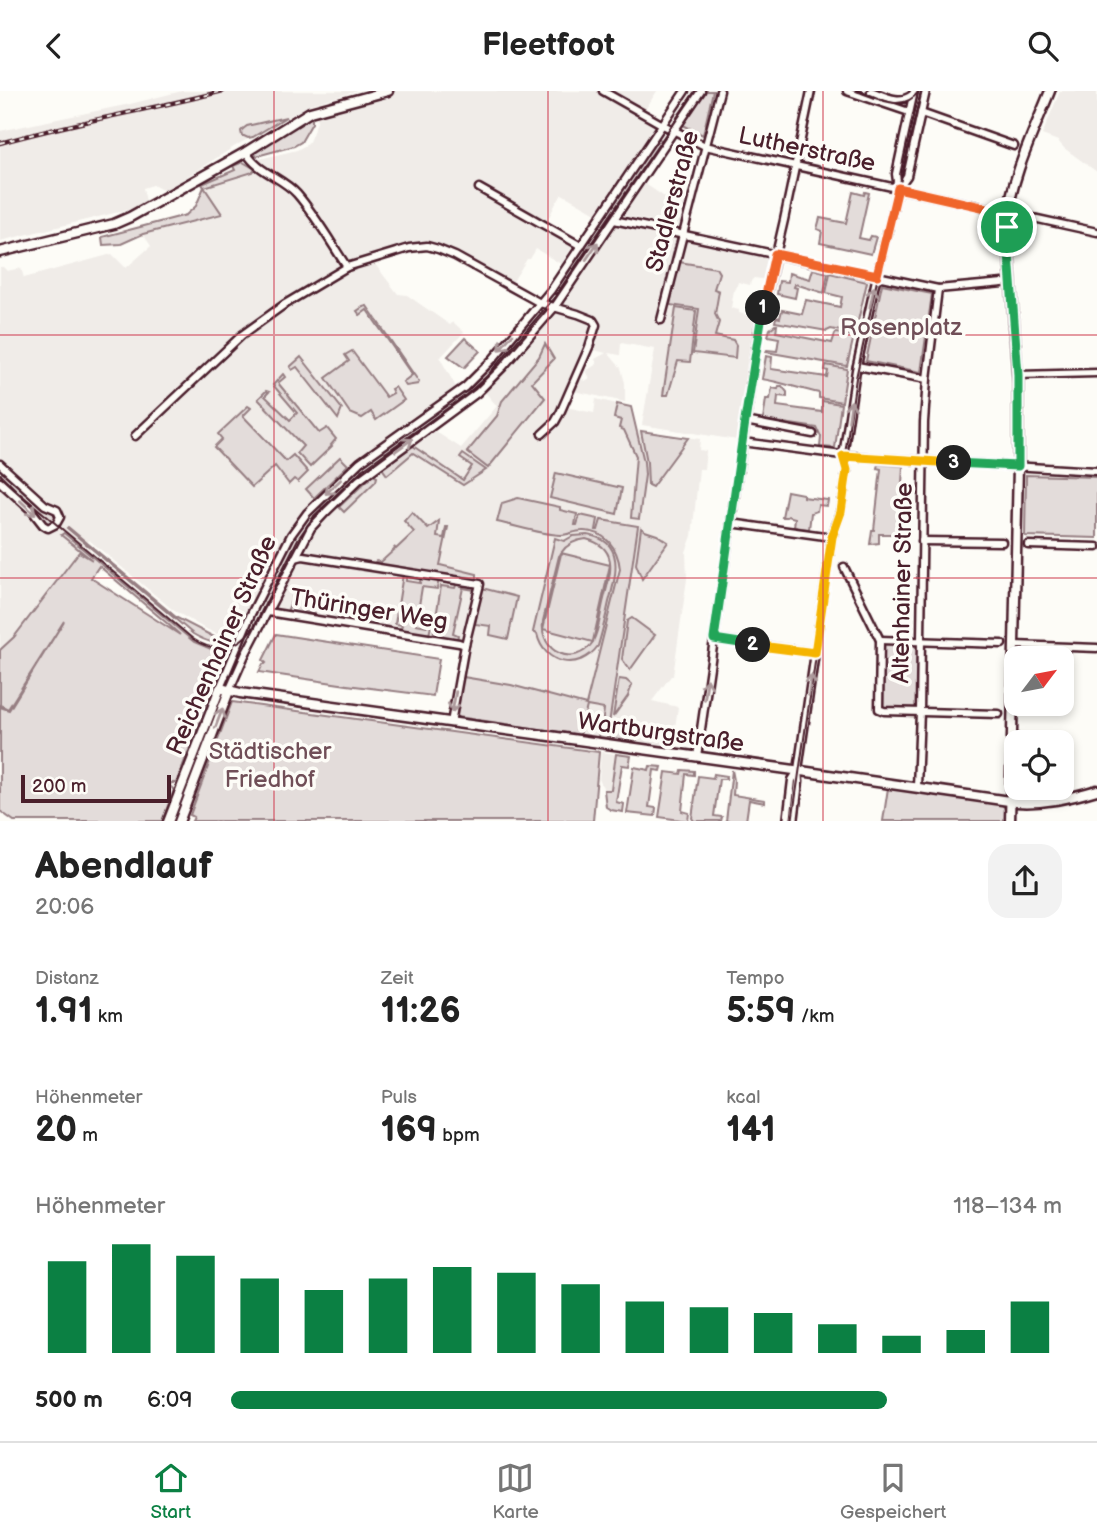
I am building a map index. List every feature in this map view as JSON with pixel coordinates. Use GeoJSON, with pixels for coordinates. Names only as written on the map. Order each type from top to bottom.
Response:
{"type":"FeatureCollection","features":[{"type":"Feature","properties":{"kind":"main road"},"geometry":{"type":"LineString","coordinates":[[0,252],[114,224],[131,217],[246,152],[310,112],[388,91]]}},
{"type":"Feature","properties":{"kind":"main road"},"geometry":{"type":"LineString","coordinates":[[1010,821],[1018,375],[1007,238],[1008,213],[1015,181],[1050,91]]}},
{"type":"Feature","properties":{"kind":"main road","name":"Wartburgstraße"},"geometry":{"type":"LineString","coordinates":[[220,688],[1026,803],[1097,790]]}},
{"type":"Feature","properties":{"kind":"main road","name":"Reichenhainer Straße"},"geometry":{"type":"LineString","coordinates":[[168,821],[220,688]]}},
{"type":"Feature","properties":{"kind":"main road","name":"Reichenhainer Straße"},"geometry":{"type":"LineString","coordinates":[[179,821],[229,691]]}},
{"type":"Feature","properties":{"kind":"street","name":"Lutherstraße"},"geometry":{"type":"LineString","coordinates":[[603,91],[705,146],[1097,232]]}},
{"type":"Feature","properties":{"kind":"street","name":"Reichenhainer Straße"},"geometry":{"type":"LineString","coordinates":[[220,688],[251,614],[291,535],[307,513],[360,462],[472,380],[551,290],[685,91]]}},
{"type":"Feature","properties":{"kind":"street","name":"Reichenhainer Straße"},"geometry":{"type":"LineString","coordinates":[[229,691],[312,528],[333,504],[374,467],[481,390],[503,367],[554,308],[701,91]]}},
{"type":"Feature","properties":{"kind":"street","name":"Stadlerstraße"},"geometry":{"type":"LineString","coordinates":[[661,320],[720,91]]}},
{"type":"Feature","properties":{"kind":"street"},"geometry":{"type":"LineString","coordinates":[[697,757],[759,328],[811,91]]}},
{"type":"Feature","properties":{"kind":"street"},"geometry":{"type":"LineString","coordinates":[[847,91],[909,112]]}},
{"type":"Feature","properties":{"kind":"street"},"geometry":{"type":"LineString","coordinates":[[871,91],[898,100],[908,99],[914,93]]}},
{"type":"Feature","properties":{"kind":"street"},"geometry":{"type":"LineString","coordinates":[[898,188],[907,176],[926,91]]}},
{"type":"Feature","properties":{"kind":"street"},"geometry":{"type":"LineString","coordinates":[[794,821],[798,770],[832,537],[841,512],[847,470],[843,456],[857,366],[898,188],[896,174],[914,93]]}},
{"type":"Feature","properties":{"kind":"street"},"geometry":{"type":"LineString","coordinates":[[921,113],[1014,146]]}},
{"type":"Feature","properties":{"kind":"street"},"geometry":{"type":"LineString","coordinates":[[246,152],[257,167],[296,192],[347,267]]}},
{"type":"Feature","properties":{"kind":"street"},"geometry":{"type":"LineString","coordinates":[[479,188],[581,246]]}},
{"type":"Feature","properties":{"kind":"street"},"geometry":{"type":"LineString","coordinates":[[614,220],[938,289],[1003,283]]}},
{"type":"Feature","properties":{"kind":"street"},"geometry":{"type":"LineString","coordinates":[[135,436],[242,335],[300,294],[347,267],[409,247],[427,246],[455,256],[540,303],[593,320],[596,325],[589,347],[561,413],[542,434]]}},
{"type":"Feature","properties":{"kind":"street"},"geometry":{"type":"LineString","coordinates":[[857,366],[927,379],[938,289]]}},
{"type":"Feature","properties":{"kind":"street"},"geometry":{"type":"LineString","coordinates":[[1018,375],[1097,373]]}},
{"type":"Feature","properties":{"kind":"street","name":"Altenhainer Straße"},"geometry":{"type":"LineString","coordinates":[[918,787],[923,461],[927,379]]}},
{"type":"Feature","properties":{"kind":"street"},"geometry":{"type":"LineString","coordinates":[[745,421],[813,434]]}},
{"type":"Feature","properties":{"kind":"street"},"geometry":{"type":"LineString","coordinates":[[742,442],[843,456],[1097,471]]}},
{"type":"Feature","properties":{"kind":"street"},"geometry":{"type":"LineString","coordinates":[[0,464],[45,505],[57,510],[60,517],[57,524],[52,527],[45,526],[0,482]]}},
{"type":"Feature","properties":{"kind":"street"},"geometry":{"type":"LineString","coordinates":[[731,523],[832,537]]}},
{"type":"Feature","properties":{"kind":"street"},"geometry":{"type":"LineString","coordinates":[[922,541],[1002,542]]}},
{"type":"Feature","properties":{"kind":"street"},"geometry":{"type":"LineString","coordinates":[[1028,545],[1097,547]]}},
{"type":"Feature","properties":{"kind":"street","name":"Thüringer Weg"},"geometry":{"type":"LineString","coordinates":[[268,612],[465,646],[480,584],[303,556],[295,558]]}},
{"type":"Feature","properties":{"kind":"street"},"geometry":{"type":"LineString","coordinates":[[844,567],[880,640],[879,709],[999,714]]}},
{"type":"Feature","properties":{"kind":"street"},"geometry":{"type":"LineString","coordinates":[[714,639],[815,653]]}},
{"type":"Feature","properties":{"kind":"street"},"geometry":{"type":"LineString","coordinates":[[880,640],[1002,644]]}},
{"type":"Feature","properties":{"kind":"street"},"geometry":{"type":"LineString","coordinates":[[1014,645],[1097,648]]}},
{"type":"Feature","properties":{"kind":"street"},"geometry":{"type":"LineString","coordinates":[[451,723],[465,646]]}},
{"type":"Feature","properties":{"kind":"street"},"geometry":{"type":"LineString","coordinates":[[786,821],[792,780],[798,770]]}},
{"type":"Feature","properties":{"kind":"shaded area"},"geometry":{"type":"Polygon","coordinates":[[[182,91],[358,91],[311,104],[237,145],[164,191],[153,185],[143,188],[146,201],[135,208],[0,241],[0,131],[182,91]]]}},
{"type":"Feature","properties":{"kind":"shaded area"},"geometry":{"type":"Polygon","coordinates":[[[388,91],[657,91],[643,113],[663,125],[619,187],[612,189],[596,213],[562,194],[557,201],[546,223],[577,240],[561,264],[536,249],[510,286],[438,249],[417,243],[371,259],[398,294],[407,295],[450,325],[453,322],[464,332],[440,358],[456,387],[442,397],[433,430],[461,448],[497,406],[483,390],[520,350],[616,221],[775,254],[769,280],[754,278],[750,285],[738,282],[734,290],[731,308],[761,319],[755,360],[749,360],[737,440],[642,425],[655,349],[621,343],[620,355],[608,353],[621,368],[625,383],[625,402],[574,391],[577,383],[590,378],[586,371],[597,364],[595,359],[606,353],[590,349],[566,407],[594,413],[596,399],[617,404],[614,418],[621,420],[620,427],[624,430],[700,439],[699,450],[706,451],[704,469],[699,469],[692,536],[686,552],[687,579],[673,676],[652,701],[678,707],[672,748],[580,735],[586,705],[499,682],[494,722],[458,717],[469,647],[457,640],[251,604],[237,633],[232,636],[217,634],[173,610],[89,540],[14,637],[0,650],[0,267],[7,271],[21,268],[24,278],[112,254],[126,268],[151,246],[143,234],[222,214],[204,187],[253,172],[257,166],[251,161],[297,150],[308,144],[317,122],[316,109],[388,91]],[[718,273],[699,309],[693,353],[715,336],[719,291],[714,290],[718,273]]]}},
{"type":"Feature","properties":{"kind":"shaded area"},"geometry":{"type":"Polygon","coordinates":[[[1060,91],[1097,91],[1097,172],[1058,141],[1042,135],[1060,91]]]}},
{"type":"Feature","properties":{"kind":"shaded area"},"geometry":{"type":"Polygon","coordinates":[[[644,183],[663,196],[685,201],[679,226],[624,216],[623,213],[644,183]]]}},
{"type":"Feature","properties":{"kind":"shaded area"},"geometry":{"type":"Polygon","coordinates":[[[601,752],[616,754],[611,790],[604,790],[599,779],[601,752]]]}},
{"type":"Feature","properties":{"kind":"green space"},"geometry":{"type":"Polygon","coordinates":[[[706,91],[713,91],[703,135],[683,125],[706,91]]]}},
{"type":"Feature","properties":{"kind":"green space"},"geometry":{"type":"Polygon","coordinates":[[[312,116],[312,123],[301,142],[255,155],[256,151],[312,116]]]}},
{"type":"Feature","properties":{"kind":"green space"},"geometry":{"type":"Polygon","coordinates":[[[286,117],[253,137],[242,136],[241,131],[247,126],[286,117]]]}},
{"type":"Feature","properties":{"kind":"green space"},"geometry":{"type":"Polygon","coordinates":[[[657,137],[662,141],[606,228],[599,222],[657,137]]]}},
{"type":"Feature","properties":{"kind":"green space"},"geometry":{"type":"Polygon","coordinates":[[[243,162],[255,169],[253,172],[204,187],[202,184],[235,170],[233,166],[243,162]]]}},
{"type":"Feature","properties":{"kind":"green space"},"geometry":{"type":"Polygon","coordinates":[[[204,187],[222,214],[143,234],[121,244],[103,245],[102,237],[186,215],[196,206],[204,187]]]}},
{"type":"Feature","properties":{"kind":"green space"},"geometry":{"type":"Polygon","coordinates":[[[853,192],[864,195],[865,192],[869,193],[859,238],[869,240],[871,236],[876,237],[871,254],[820,243],[822,231],[817,229],[820,218],[846,223],[853,192]]]}},
{"type":"Feature","properties":{"kind":"green space"},"geometry":{"type":"Polygon","coordinates":[[[597,225],[604,230],[559,297],[552,292],[597,225]]]}},
{"type":"Feature","properties":{"kind":"green space"},"geometry":{"type":"Polygon","coordinates":[[[679,262],[716,268],[719,273],[714,289],[719,291],[715,314],[719,322],[715,336],[733,340],[736,345],[735,358],[693,353],[699,309],[670,305],[679,262]]]}},
{"type":"Feature","properties":{"kind":"green space"},"geometry":{"type":"Polygon","coordinates":[[[813,269],[828,273],[824,293],[795,284],[795,298],[777,294],[779,281],[788,282],[789,273],[810,279],[813,269]]]}},
{"type":"Feature","properties":{"kind":"green space"},"geometry":{"type":"Polygon","coordinates":[[[830,273],[867,282],[855,334],[775,322],[776,317],[780,318],[782,310],[802,314],[806,300],[840,307],[842,297],[826,293],[830,273]]]}},
{"type":"Feature","properties":{"kind":"green space","name":"Rosenplatz"},"geometry":{"type":"Polygon","coordinates":[[[882,284],[932,294],[921,372],[866,361],[882,284]]]}},
{"type":"Feature","properties":{"kind":"green space"},"geometry":{"type":"Polygon","coordinates":[[[367,306],[418,384],[406,386],[403,382],[412,375],[367,310],[360,315],[357,311],[367,306]]]}},
{"type":"Feature","properties":{"kind":"green space"},"geometry":{"type":"Polygon","coordinates":[[[676,308],[696,311],[690,362],[678,361],[668,395],[663,395],[676,308]]]}},
{"type":"Feature","properties":{"kind":"green space"},"geometry":{"type":"Polygon","coordinates":[[[775,325],[776,332],[832,343],[836,333],[854,336],[847,366],[766,352],[777,351],[779,338],[768,336],[775,325]]]}},
{"type":"Feature","properties":{"kind":"green space"},"geometry":{"type":"Polygon","coordinates":[[[465,338],[480,351],[464,368],[448,356],[465,338]]]}},
{"type":"Feature","properties":{"kind":"green space"},"geometry":{"type":"Polygon","coordinates":[[[545,344],[554,359],[532,382],[545,398],[488,468],[467,452],[497,416],[502,401],[539,357],[545,344]]]}},
{"type":"Feature","properties":{"kind":"green space"},"geometry":{"type":"Polygon","coordinates":[[[352,351],[386,397],[393,393],[391,389],[395,387],[404,400],[376,420],[371,412],[362,418],[350,413],[326,378],[349,361],[345,355],[352,351]]]}},
{"type":"Feature","properties":{"kind":"green space"},"geometry":{"type":"Polygon","coordinates":[[[766,356],[772,357],[771,369],[827,377],[826,365],[847,369],[842,402],[819,398],[819,393],[762,379],[766,356]]]}},
{"type":"Feature","properties":{"kind":"green space"},"geometry":{"type":"Polygon","coordinates":[[[301,357],[342,409],[338,419],[297,367],[292,370],[290,367],[301,357]]]}},
{"type":"Feature","properties":{"kind":"green space"},"geometry":{"type":"Polygon","coordinates":[[[492,361],[500,368],[473,393],[387,455],[382,448],[471,384],[492,361]]]}},
{"type":"Feature","properties":{"kind":"green space"},"geometry":{"type":"Polygon","coordinates":[[[283,374],[285,377],[278,383],[319,433],[327,428],[336,439],[310,467],[297,453],[303,446],[258,399],[266,391],[269,392],[265,396],[290,420],[297,413],[273,385],[283,374]]]}},
{"type":"Feature","properties":{"kind":"green space"},"geometry":{"type":"Polygon","coordinates":[[[779,386],[787,392],[787,397],[778,396],[777,406],[822,412],[822,401],[841,404],[835,448],[820,447],[821,437],[817,428],[763,420],[766,399],[770,399],[772,388],[778,389],[779,386]]]}},
{"type":"Feature","properties":{"kind":"green space"},"geometry":{"type":"Polygon","coordinates":[[[617,404],[631,407],[644,462],[645,475],[639,519],[631,518],[636,456],[624,430],[619,428],[621,420],[614,418],[617,404]]]}},
{"type":"Feature","properties":{"kind":"green space"},"geometry":{"type":"Polygon","coordinates":[[[248,406],[251,408],[243,416],[286,461],[293,455],[308,472],[298,482],[294,479],[289,484],[275,466],[252,487],[214,447],[222,439],[218,434],[248,406]]]}},
{"type":"Feature","properties":{"kind":"green space"},"geometry":{"type":"Polygon","coordinates":[[[641,431],[688,438],[652,487],[648,485],[641,431]]]}},
{"type":"Feature","properties":{"kind":"green space"},"geometry":{"type":"Polygon","coordinates":[[[413,446],[463,480],[472,466],[460,458],[463,454],[486,470],[463,485],[413,453],[387,475],[382,468],[413,446]]]}},
{"type":"Feature","properties":{"kind":"green space"},"geometry":{"type":"Polygon","coordinates":[[[340,457],[348,465],[314,498],[306,489],[340,457]]]}},
{"type":"Feature","properties":{"kind":"green space"},"geometry":{"type":"Polygon","coordinates":[[[878,464],[903,466],[899,539],[893,538],[893,534],[879,534],[879,543],[870,544],[881,469],[877,468],[878,464]]]}},
{"type":"Feature","properties":{"kind":"green space"},"geometry":{"type":"Polygon","coordinates":[[[358,466],[364,473],[324,510],[318,504],[358,466]]]}},
{"type":"Feature","properties":{"kind":"green space"},"geometry":{"type":"Polygon","coordinates":[[[4,471],[55,513],[57,518],[53,524],[46,524],[0,480],[4,471]]]}},
{"type":"Feature","properties":{"kind":"green space"},"geometry":{"type":"Polygon","coordinates":[[[556,473],[622,488],[617,514],[550,498],[556,473]]]}},
{"type":"Feature","properties":{"kind":"green space"},"geometry":{"type":"Polygon","coordinates":[[[373,475],[377,477],[376,481],[344,512],[339,507],[373,475]]]}},
{"type":"Feature","properties":{"kind":"green space"},"geometry":{"type":"Polygon","coordinates":[[[1026,475],[1097,477],[1097,538],[1025,536],[1026,475]]]}},
{"type":"Feature","properties":{"kind":"green space"},"geometry":{"type":"Polygon","coordinates":[[[787,491],[803,494],[803,497],[828,500],[827,506],[818,505],[817,511],[811,513],[809,529],[794,527],[795,518],[782,517],[787,491]]]}},
{"type":"Feature","properties":{"kind":"green space"},"geometry":{"type":"Polygon","coordinates":[[[518,498],[560,507],[560,510],[577,514],[575,525],[580,515],[598,519],[596,530],[601,520],[638,526],[607,738],[598,737],[604,709],[587,706],[580,735],[457,715],[463,677],[511,685],[586,705],[620,569],[619,561],[609,542],[590,531],[553,534],[497,522],[502,503],[518,498]]]}},
{"type":"Feature","properties":{"kind":"green space"},"geometry":{"type":"Polygon","coordinates":[[[412,512],[428,529],[439,521],[437,537],[444,538],[448,527],[440,565],[477,574],[477,580],[373,564],[376,561],[381,562],[394,547],[396,549],[414,532],[404,521],[412,512]]]}},
{"type":"Feature","properties":{"kind":"green space"},"geometry":{"type":"Polygon","coordinates":[[[68,527],[177,618],[214,637],[229,641],[210,642],[193,634],[68,527]]]}},
{"type":"Feature","properties":{"kind":"green space"},"geometry":{"type":"Polygon","coordinates":[[[641,528],[668,542],[642,579],[636,564],[641,528]]]}},
{"type":"Feature","properties":{"kind":"green space","name":"Städtischer Friedhof"},"geometry":{"type":"Polygon","coordinates":[[[64,533],[194,642],[211,649],[230,648],[229,653],[216,650],[210,661],[222,667],[176,783],[171,783],[170,786],[174,790],[162,821],[14,821],[0,811],[0,707],[9,710],[64,621],[8,709],[0,705],[0,650],[14,637],[79,552],[92,560],[61,535],[64,533]],[[99,566],[91,578],[180,635],[99,566]]]}},
{"type":"Feature","properties":{"kind":"green space"},"geometry":{"type":"Polygon","coordinates":[[[573,536],[599,538],[608,544],[615,561],[612,592],[598,646],[590,654],[572,662],[554,658],[547,653],[537,634],[533,632],[555,538],[564,541],[573,536]],[[586,539],[575,541],[561,553],[610,565],[605,549],[586,539]],[[561,554],[543,621],[543,628],[561,554]],[[610,565],[593,641],[597,632],[610,565]],[[543,629],[546,641],[559,653],[577,654],[593,642],[543,629]]]}},
{"type":"Feature","properties":{"kind":"green space"},"geometry":{"type":"Polygon","coordinates":[[[403,574],[406,575],[406,581],[420,583],[421,576],[439,579],[437,589],[422,587],[416,624],[427,626],[430,612],[434,612],[429,635],[394,630],[402,625],[395,624],[403,574]]]}},
{"type":"Feature","properties":{"kind":"green space"},"geometry":{"type":"Polygon","coordinates":[[[457,583],[475,585],[475,590],[463,588],[453,633],[458,635],[457,640],[433,636],[441,586],[455,588],[457,583]]]}},
{"type":"Feature","properties":{"kind":"green space"},"geometry":{"type":"Polygon","coordinates":[[[482,588],[517,597],[508,639],[490,635],[491,626],[475,624],[482,588]]]}},
{"type":"Feature","properties":{"kind":"green space"},"geometry":{"type":"Polygon","coordinates":[[[295,590],[307,592],[304,612],[315,614],[315,617],[287,612],[295,590]]]}},
{"type":"Feature","properties":{"kind":"green space"},"geometry":{"type":"Polygon","coordinates":[[[632,618],[655,635],[630,670],[622,659],[627,621],[632,618]]]}},
{"type":"Feature","properties":{"kind":"green space"},"geometry":{"type":"Polygon","coordinates":[[[276,634],[439,659],[433,696],[259,672],[266,663],[263,660],[276,634]]]}},
{"type":"Feature","properties":{"kind":"green space"},"geometry":{"type":"Polygon","coordinates":[[[883,644],[918,644],[917,710],[883,708],[883,644]]]}},
{"type":"Feature","properties":{"kind":"green space"},"geometry":{"type":"Polygon","coordinates":[[[619,679],[632,685],[628,696],[613,717],[619,679]]]}},
{"type":"Feature","properties":{"kind":"green space","name":"Städtischer Friedhof"},"geometry":{"type":"Polygon","coordinates":[[[232,702],[599,752],[593,821],[192,821],[194,817],[190,815],[232,702]]]}},
{"type":"Feature","properties":{"kind":"green space"},"geometry":{"type":"Polygon","coordinates":[[[623,723],[636,742],[610,739],[613,724],[623,723]]]}},
{"type":"Feature","properties":{"kind":"green space"},"geometry":{"type":"Polygon","coordinates":[[[616,754],[631,756],[629,766],[622,765],[616,802],[624,804],[623,812],[606,807],[604,790],[611,790],[616,754]]]}},
{"type":"Feature","properties":{"kind":"green space"},"geometry":{"type":"Polygon","coordinates":[[[650,766],[662,767],[661,771],[654,770],[649,807],[656,808],[655,816],[627,813],[634,767],[649,770],[650,766]]]}},
{"type":"Feature","properties":{"kind":"green space"},"geometry":{"type":"Polygon","coordinates":[[[682,770],[694,771],[694,775],[686,774],[682,811],[689,813],[688,821],[659,817],[666,772],[681,774],[682,770]]]}},
{"type":"Feature","properties":{"kind":"green space"},"geometry":{"type":"Polygon","coordinates":[[[732,770],[733,795],[765,800],[765,803],[749,800],[746,821],[726,821],[732,770]]]}},
{"type":"Feature","properties":{"kind":"green space"},"geometry":{"type":"Polygon","coordinates":[[[714,774],[727,776],[726,779],[719,779],[714,816],[722,817],[721,821],[694,821],[692,818],[698,776],[713,778],[714,774]]]}},
{"type":"Feature","properties":{"kind":"green space"},"geometry":{"type":"Polygon","coordinates":[[[888,788],[1002,804],[1005,821],[883,821],[888,788]]]}},
{"type":"Feature","properties":{"kind":"tram line"},"geometry":{"type":"LineString","coordinates":[[0,474],[193,639],[218,648],[234,644],[254,626],[298,539],[314,516],[363,469],[466,395],[487,376],[554,298],[695,91]]}},
{"type":"Feature","properties":{"kind":"tram line"},"geometry":{"type":"LineString","coordinates":[[856,91],[898,103],[913,98],[919,91]]}},
{"type":"Feature","properties":{"kind":"tram line"},"geometry":{"type":"LineString","coordinates":[[792,821],[856,378],[921,91]]}},
{"type":"Feature","properties":{"kind":"railway"},"geometry":{"type":"LineString","coordinates":[[0,143],[223,91]]}},
{"type":"Feature","properties":{"kind":"route"},"geometry":{"type":"LineString","coordinates":[[898,188],[1008,213],[1007,227],[1018,375],[1018,466],[843,456],[847,470],[841,512],[832,537],[815,653],[714,639],[759,328],[775,254],[877,275],[898,188]]}}]}
